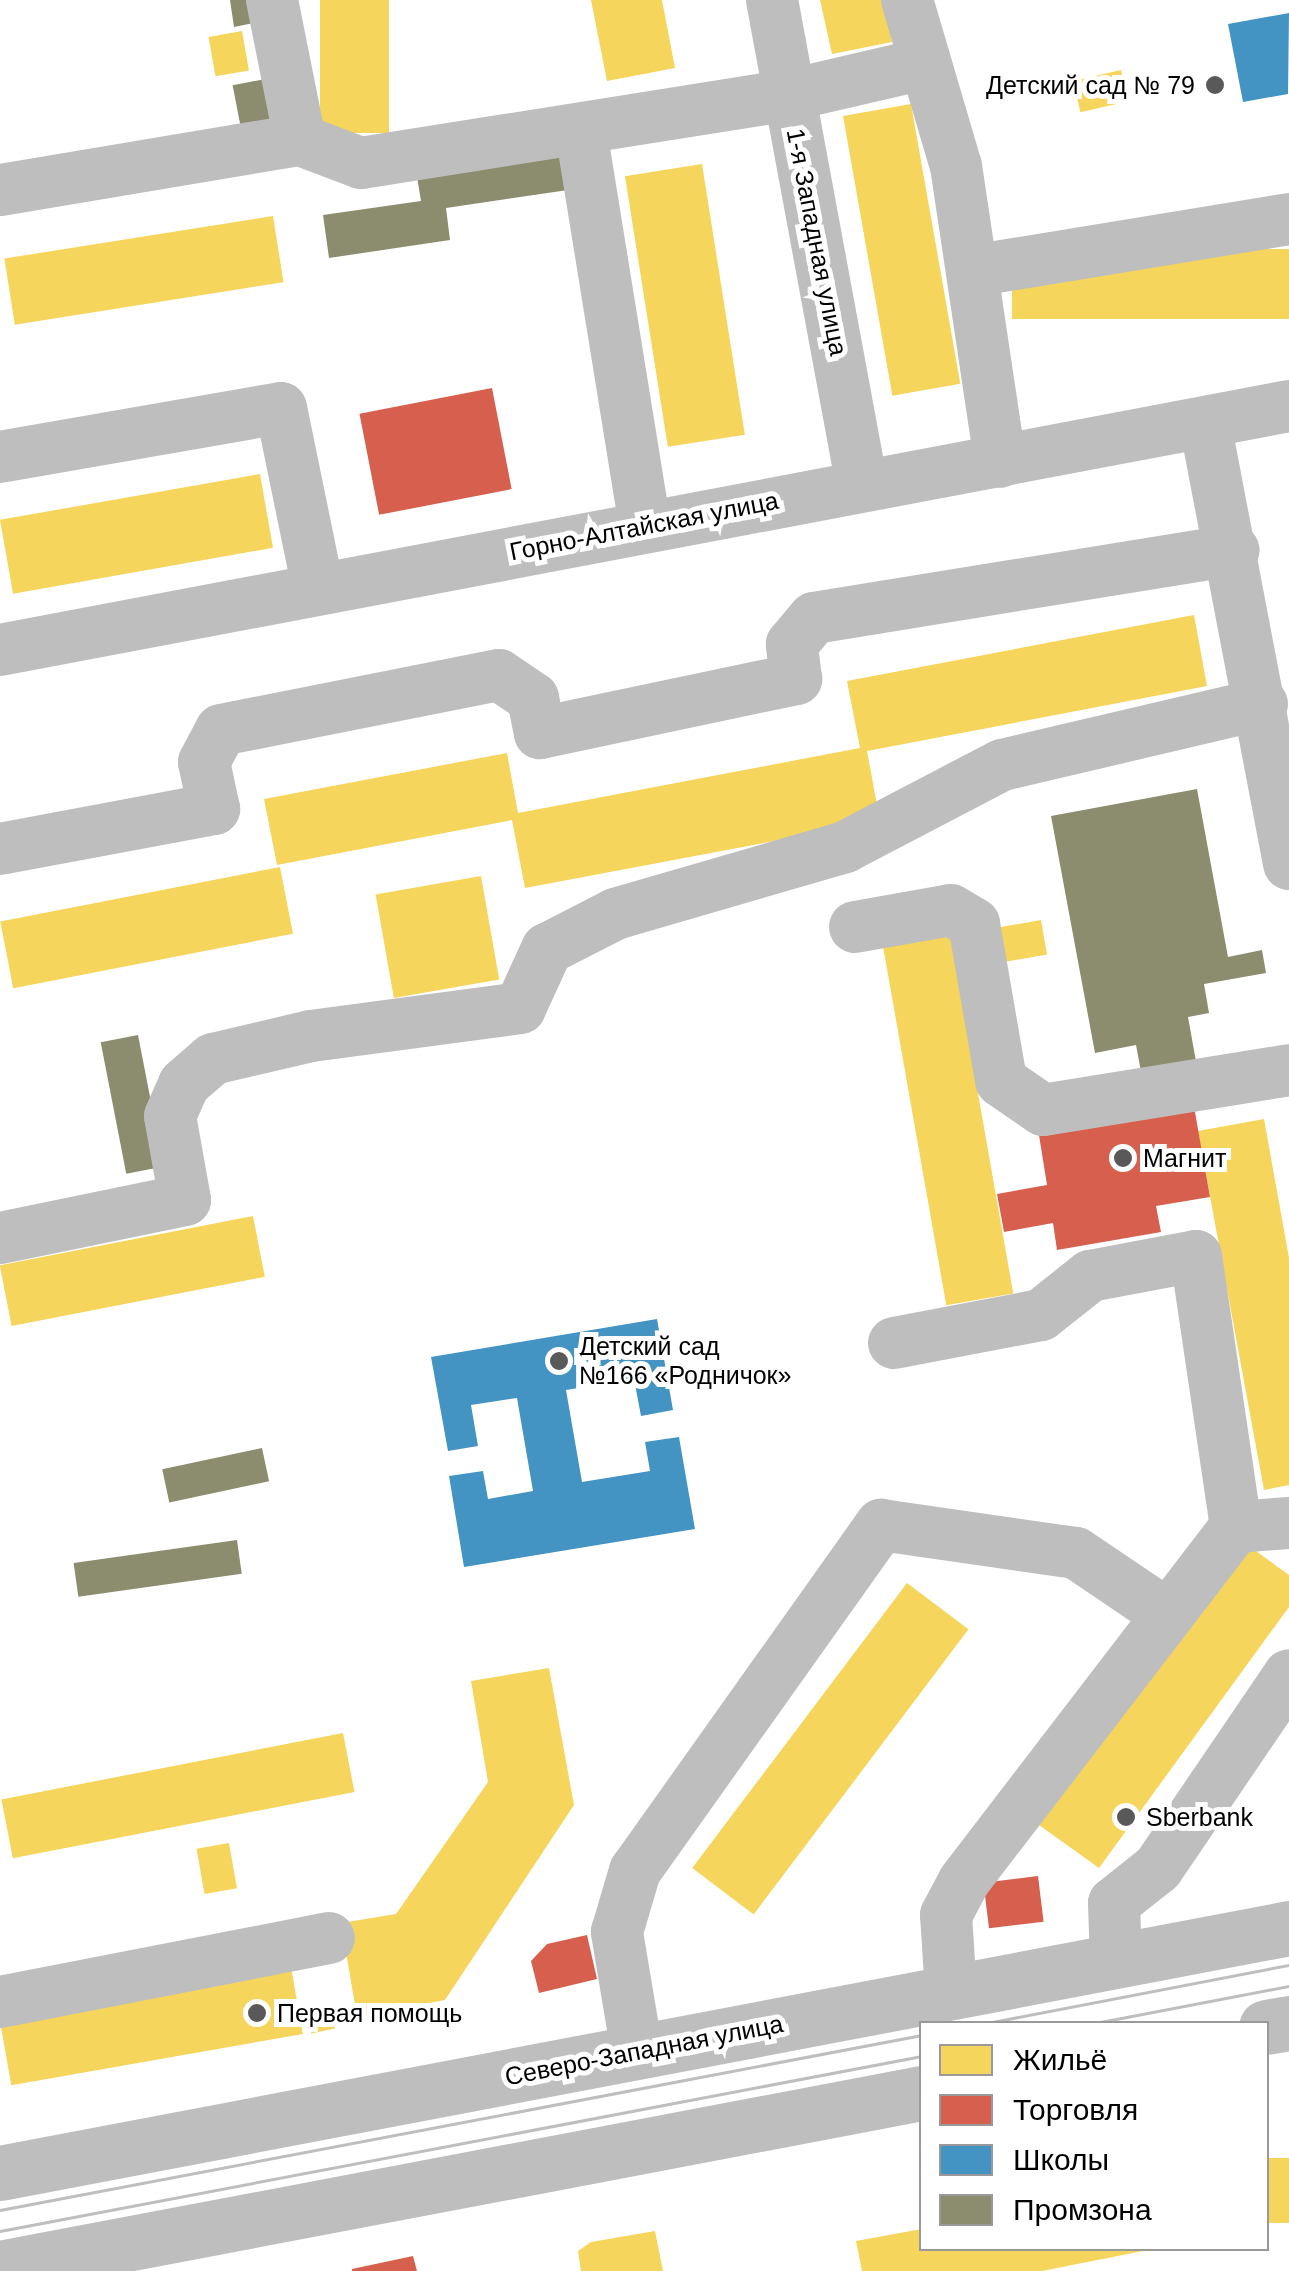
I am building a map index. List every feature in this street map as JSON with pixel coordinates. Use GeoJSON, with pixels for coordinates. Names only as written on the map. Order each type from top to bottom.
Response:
{"type":"FeatureCollection","features":[{"type":"Feature","properties":{"kind":"main road","name":"Северо-Западная улица"},"geometry":{"type":"LineString","coordinates":[[0,2172],[1289,1928]]}},
{"type":"Feature","properties":{"kind":"main road"},"geometry":{"type":"LineString","coordinates":[[0,2268],[919,2094]]}},
{"type":"Feature","properties":{"kind":"street"},"geometry":{"type":"LineString","coordinates":[[272,0],[300,140]]}},
{"type":"Feature","properties":{"kind":"street","name":"1-я Западная улица"},"geometry":{"type":"LineString","coordinates":[[772,0],[862,485]]}},
{"type":"Feature","properties":{"kind":"street"},"geometry":{"type":"LineString","coordinates":[[907,0],[919,64],[956,166],[1000,462]]}},
{"type":"Feature","properties":{"kind":"street"},"geometry":{"type":"LineString","coordinates":[[0,190],[300,140],[360,163],[580,131],[790,94],[919,64]]}},
{"type":"Feature","properties":{"kind":"street"},"geometry":{"type":"LineString","coordinates":[[580,131],[645,526]]}},
{"type":"Feature","properties":{"kind":"street"},"geometry":{"type":"LineString","coordinates":[[972,270],[1289,218]]}},
{"type":"Feature","properties":{"kind":"street","name":"Горно-Алтайская улица"},"geometry":{"type":"LineString","coordinates":[[0,650],[1289,406]]}},
{"type":"Feature","properties":{"kind":"street"},"geometry":{"type":"LineString","coordinates":[[2,448],[281,408],[318,589]]}},
{"type":"Feature","properties":{"kind":"street"},"geometry":{"type":"LineString","coordinates":[[1206,423],[1234,550],[1289,864]]}},
{"type":"Feature","properties":{"kind":"street"},"geometry":{"type":"LineString","coordinates":[[0,849],[214,808],[204,762],[221,730],[499,675],[532,698],[540,734],[796,679],[792,644],[814,618],[1234,550]]}},
{"type":"Feature","properties":{"kind":"street"},"geometry":{"type":"LineString","coordinates":[[0,1238],[186,1200],[170,1116],[184,1084],[213,1059],[311,1036],[520,1008],[547,949],[615,914],[878,834],[950,785],[1002,765],[1262,704]]}},
{"type":"Feature","properties":{"kind":"street"},"geometry":{"type":"LineString","coordinates":[[856,927],[951,910],[974,924],[1002,1080],[1043,1110],[1289,1070]]}},
{"type":"Feature","properties":{"kind":"street"},"geometry":{"type":"LineString","coordinates":[[894,1342],[1041,1314],[1090,1276],[1196,1256],[1236,1528],[964,1881],[946,1915],[951,1992]]}},
{"type":"Feature","properties":{"kind":"street"},"geometry":{"type":"LineString","coordinates":[[1236,1528],[1289,1523]]}},
{"type":"Feature","properties":{"kind":"street"},"geometry":{"type":"LineString","coordinates":[[637,2052],[617,1932],[635,1871],[881,1525],[1076,1553],[1168,1615]]}},
{"type":"Feature","properties":{"kind":"street"},"geometry":{"type":"LineString","coordinates":[[1116,1961],[1114,1904],[1158,1868],[1289,1675]]}},
{"type":"Feature","properties":{"kind":"street"},"geometry":{"type":"LineString","coordinates":[[0,2002],[330,1938]]}},
{"type":"Feature","properties":{"kind":"building: Жильё"},"geometry":{"type":"Polygon","coordinates":[[[320,0],[389,0],[389,133],[320,133],[320,0]]]}},
{"type":"Feature","properties":{"kind":"building: Жильё"},"geometry":{"type":"Polygon","coordinates":[[[591,0],[662,0],[675,68],[607,81],[591,0]]]}},
{"type":"Feature","properties":{"kind":"building: Жильё"},"geometry":{"type":"Polygon","coordinates":[[[820,0],[883,0],[892,42],[832,54],[820,0]]]}},
{"type":"Feature","properties":{"kind":"building: Жильё"},"geometry":{"type":"Polygon","coordinates":[[[242,31],[249,70],[215,76],[209,37],[242,31]]]}},
{"type":"Feature","properties":{"kind":"building: Жильё"},"geometry":{"type":"Polygon","coordinates":[[[1121,70],[1128,101],[1080,112],[1073,81],[1121,70]]]}},
{"type":"Feature","properties":{"kind":"building: Жильё"},"geometry":{"type":"Polygon","coordinates":[[[911,104],[960,384],[892,396],[843,116],[911,104]]]}},
{"type":"Feature","properties":{"kind":"building: Жильё"},"geometry":{"type":"Polygon","coordinates":[[[702,164],[745,435],[668,447],[625,176],[702,164]]]}},
{"type":"Feature","properties":{"kind":"building: Жильё"},"geometry":{"type":"Polygon","coordinates":[[[273,216],[283,282],[15,325],[4,259],[273,216]]]}},
{"type":"Feature","properties":{"kind":"building: Жильё"},"geometry":{"type":"Polygon","coordinates":[[[1012,249],[1289,249],[1289,319],[1012,319],[1012,249]]]}},
{"type":"Feature","properties":{"kind":"building: Жильё"},"geometry":{"type":"Polygon","coordinates":[[[260,474],[273,548],[13,594],[0,520],[260,474]]]}},
{"type":"Feature","properties":{"kind":"building: Жильё"},"geometry":{"type":"Polygon","coordinates":[[[1194,615],[1207,686],[867,751],[880,821],[525,888],[512,820],[277,865],[264,799],[507,753],[518,813],[860,748],[847,681],[1194,615]]]}},
{"type":"Feature","properties":{"kind":"building: Жильё"},"geometry":{"type":"Polygon","coordinates":[[[280,867],[293,934],[13,988],[0,921],[280,867]]]}},
{"type":"Feature","properties":{"kind":"building: Жильё"},"geometry":{"type":"Polygon","coordinates":[[[481,876],[499,979],[394,998],[376,895],[481,876]]]}},
{"type":"Feature","properties":{"kind":"building: Жильё"},"geometry":{"type":"Polygon","coordinates":[[[1041,920],[1047,954],[1003,962],[997,928],[1041,920]]]}},
{"type":"Feature","properties":{"kind":"building: Жильё"},"geometry":{"type":"Polygon","coordinates":[[[949,929],[1013,1293],[946,1305],[882,941],[949,929]]]}},
{"type":"Feature","properties":{"kind":"building: Жильё"},"geometry":{"type":"Polygon","coordinates":[[[1264,1119],[1289,1258],[1289,1485],[1264,1490],[1198,1131],[1264,1119]]]}},
{"type":"Feature","properties":{"kind":"building: Жильё"},"geometry":{"type":"Polygon","coordinates":[[[253,1216],[265,1277],[12,1326],[0,1265],[253,1216]]]}},
{"type":"Feature","properties":{"kind":"building: Жильё"},"geometry":{"type":"Polygon","coordinates":[[[1245,1543],[1289,1575],[1289,1607],[1099,1868],[1039,1825],[1245,1543]]]}},
{"type":"Feature","properties":{"kind":"building: Жильё"},"geometry":{"type":"Polygon","coordinates":[[[907,1583],[968,1629],[754,1914],[692,1868],[907,1583]]]}},
{"type":"Feature","properties":{"kind":"building: Жильё"},"geometry":{"type":"Polygon","coordinates":[[[549,1668],[574,1805],[445,2000],[357,2017],[341,1923],[396,1914],[488,1782],[471,1681],[549,1668]]]}},
{"type":"Feature","properties":{"kind":"building: Жильё"},"geometry":{"type":"Polygon","coordinates":[[[343,1733],[354,1792],[13,1858],[1,1799],[343,1733]]]}},
{"type":"Feature","properties":{"kind":"building: Жильё"},"geometry":{"type":"Polygon","coordinates":[[[229,1843],[237,1888],[204,1894],[197,1849],[229,1843]]]}},
{"type":"Feature","properties":{"kind":"building: Жильё"},"geometry":{"type":"Polygon","coordinates":[[[291,1967],[303,2034],[11,2085],[0,2018],[291,1967]]]}},
{"type":"Feature","properties":{"kind":"building: Жильё"},"geometry":{"type":"Polygon","coordinates":[[[331,2010],[335,2029],[311,2034],[308,2015],[331,2010]]]}},
{"type":"Feature","properties":{"kind":"building: Жильё"},"geometry":{"type":"Polygon","coordinates":[[[1269,2158],[1289,2158],[1289,2223],[1269,2223],[1269,2158]]]}},
{"type":"Feature","properties":{"kind":"building: Жильё"},"geometry":{"type":"Polygon","coordinates":[[[919,2230],[919,2251],[1143,2251],[1042,2271],[862,2271],[856,2241],[919,2230]]]}},
{"type":"Feature","properties":{"kind":"building: Жильё"},"geometry":{"type":"Polygon","coordinates":[[[655,2231],[663,2271],[581,2271],[578,2251],[591,2242],[655,2231]]]}},
{"type":"Feature","properties":{"kind":"building: Торговля"},"geometry":{"type":"Polygon","coordinates":[[[492,388],[512,489],[379,515],[359,414],[492,388]]]}},
{"type":"Feature","properties":{"kind":"building: Торговля","name":"Магнит"},"geometry":{"type":"Polygon","coordinates":[[[1193,1101],[1210,1197],[1156,1206],[1161,1232],[1057,1250],[1053,1223],[1004,1232],[997,1194],[1047,1185],[1038,1129],[1193,1101]]]}},
{"type":"Feature","properties":{"kind":"building: Торговля"},"geometry":{"type":"Polygon","coordinates":[[[1038,1876],[1044,1922],[989,1928],[983,1883],[1038,1876]]]}},
{"type":"Feature","properties":{"kind":"building: Торговля"},"geometry":{"type":"Polygon","coordinates":[[[587,1935],[597,1979],[539,1993],[531,1961],[547,1944],[587,1935]]]}},
{"type":"Feature","properties":{"kind":"building: Торговля"},"geometry":{"type":"Polygon","coordinates":[[[413,2256],[417,2271],[352,2271],[352,2269],[413,2256]]]}},
{"type":"Feature","properties":{"kind":"building: Школы"},"geometry":{"type":"Polygon","coordinates":[[[1289,13],[1288,94],[1243,102],[1228,24],[1289,13]]]}},
{"type":"Feature","properties":{"kind":"building: Школы"},"geometry":{"type":"Polygon","coordinates":[[[657,1319],[673,1410],[641,1416],[634,1379],[566,1390],[582,1482],[650,1471],[645,1442],[679,1437],[695,1529],[464,1567],[449,1476],[483,1471],[488,1499],[533,1491],[517,1398],[471,1405],[478,1446],[448,1451],[431,1357],[657,1319]]]}},
{"type":"Feature","properties":{"kind":"building: Промзона"},"geometry":{"type":"Polygon","coordinates":[[[230,0],[260,0],[264,21],[234,27],[230,0]]]}},
{"type":"Feature","properties":{"kind":"building: Промзона"},"geometry":{"type":"Polygon","coordinates":[[[265,79],[273,119],[240,126],[233,85],[265,79]]]}},
{"type":"Feature","properties":{"kind":"building: Промзона"},"geometry":{"type":"Polygon","coordinates":[[[563,156],[568,190],[446,208],[450,240],[329,258],[323,215],[421,201],[417,177],[563,156]]]}},
{"type":"Feature","properties":{"kind":"building: Промзона"},"geometry":{"type":"Polygon","coordinates":[[[1197,789],[1228,957],[1262,950],[1266,973],[1204,984],[1209,1013],[1188,1017],[1197,1067],[1142,1077],[1136,1045],[1095,1053],[1051,816],[1197,789]]]}},
{"type":"Feature","properties":{"kind":"building: Промзона"},"geometry":{"type":"Polygon","coordinates":[[[138,1035],[164,1167],[126,1174],[101,1042],[138,1035]]]}},
{"type":"Feature","properties":{"kind":"building: Промзона"},"geometry":{"type":"Polygon","coordinates":[[[262,1448],[269,1481],[169,1502],[162,1469],[262,1448]]]}},
{"type":"Feature","properties":{"kind":"building: Промзона"},"geometry":{"type":"Polygon","coordinates":[[[237,1540],[242,1574],[78,1597],[74,1563],[237,1540]]]}},
{"type":"Feature","properties":{"kind":"tram line"},"geometry":{"type":"LineString","coordinates":[[998,2021],[1289,1965]]}},
{"type":"Feature","properties":{"kind":"tram line"},"geometry":{"type":"LineString","coordinates":[[1106,2021],[1289,1986]]}},
{"type":"Feature","properties":{"kind":"tram line"},"geometry":{"type":"LineString","coordinates":[[0,2210],[919,2036]]}},
{"type":"Feature","properties":{"kind":"tram line"},"geometry":{"type":"LineString","coordinates":[[0,2231],[919,2057]]}},
{"type":"Feature","properties":{"kind":"place","name":"Детский сад № 79"},"geometry":{"type":"Point","coordinates":[1215,85]}},
{"type":"Feature","properties":{"kind":"place","name":"Магнит"},"geometry":{"type":"Point","coordinates":[1123,1158]}},
{"type":"Feature","properties":{"kind":"place","name":"Детский сад №166 «Родничок»"},"geometry":{"type":"Point","coordinates":[559,1361]}},
{"type":"Feature","properties":{"kind":"place","name":"Sberbank"},"geometry":{"type":"Point","coordinates":[1126,1817]}},
{"type":"Feature","properties":{"kind":"place","name":"Первая помощь"},"geometry":{"type":"Point","coordinates":[257,2013]}}]}
